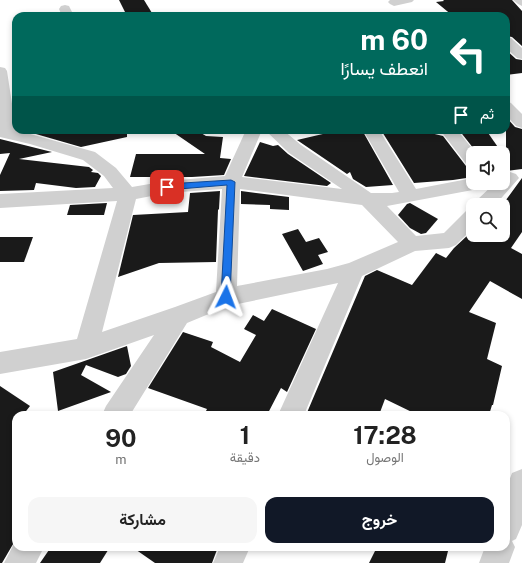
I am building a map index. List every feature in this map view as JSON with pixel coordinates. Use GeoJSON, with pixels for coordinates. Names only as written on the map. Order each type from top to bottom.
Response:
{"type":"FeatureCollection","features":[{"type":"Feature","properties":{"kind":"street"},"geometry":{"type":"LineString","coordinates":[[394,2],[408,0]]}},
{"type":"Feature","properties":{"kind":"street"},"geometry":{"type":"LineString","coordinates":[[510,44],[522,55]]}},
{"type":"Feature","properties":{"kind":"street"},"geometry":{"type":"LineString","coordinates":[[0,71],[5,133],[33,139],[89,156],[110,172],[128,194]]}},
{"type":"Feature","properties":{"kind":"street"},"geometry":{"type":"LineString","coordinates":[[510,110],[522,123]]}},
{"type":"Feature","properties":{"kind":"street"},"geometry":{"type":"LineString","coordinates":[[33,139],[45,134]]}},
{"type":"Feature","properties":{"kind":"street"},"geometry":{"type":"LineString","coordinates":[[226,297],[231,182],[252,134]]}},
{"type":"Feature","properties":{"kind":"street"},"geometry":{"type":"LineString","coordinates":[[277,134],[295,149],[367,199],[412,244]]}},
{"type":"Feature","properties":{"kind":"street"},"geometry":{"type":"LineString","coordinates":[[373,134],[411,196]]}},
{"type":"Feature","properties":{"kind":"street"},"geometry":{"type":"LineString","coordinates":[[451,134],[466,152]]}},
{"type":"Feature","properties":{"kind":"street"},"geometry":{"type":"LineString","coordinates":[[491,198],[512,178]]}},
{"type":"Feature","properties":{"kind":"street"},"geometry":{"type":"LineString","coordinates":[[0,201],[128,194],[167,187],[231,182],[367,199],[392,200],[466,185]]}},
{"type":"Feature","properties":{"kind":"street"},"geometry":{"type":"LineString","coordinates":[[86,348],[128,194]]}},
{"type":"Feature","properties":{"kind":"street"},"geometry":{"type":"LineString","coordinates":[[0,363],[86,348],[179,316],[226,297],[327,278],[354,270],[412,244],[449,240],[466,223]]}},
{"type":"Feature","properties":{"kind":"street"},"geometry":{"type":"LineString","coordinates":[[293,411],[354,270]]}},
{"type":"Feature","properties":{"kind":"street"},"geometry":{"type":"LineString","coordinates":[[118,411],[179,316]]}},
{"type":"Feature","properties":{"kind":"street"},"geometry":{"type":"LineString","coordinates":[[510,518],[522,483]]}},
{"type":"Feature","properties":{"kind":"street"},"geometry":{"type":"LineString","coordinates":[[19,563],[26,551]]}},
{"type":"Feature","properties":{"kind":"street"},"geometry":{"type":"LineString","coordinates":[[228,563],[233,551]]}},
{"type":"Feature","properties":{"kind":"street"},"geometry":{"type":"LineString","coordinates":[[494,563],[498,551]]}},
{"type":"Feature","properties":{"kind":"building"},"geometry":{"type":"Polygon","coordinates":[[[119,0],[144,0],[151,12],[125,12],[119,0]]]}},
{"type":"Feature","properties":{"kind":"building"},"geometry":{"type":"Polygon","coordinates":[[[443,0],[512,0],[522,11],[522,46],[510,37],[510,12],[448,12],[436,2],[444,1],[443,0]]]}},
{"type":"Feature","properties":{"kind":"building"},"geometry":{"type":"Polygon","coordinates":[[[510,54],[516,59],[522,60],[522,73],[510,74],[510,54]]]}},
{"type":"Feature","properties":{"kind":"building"},"geometry":{"type":"Polygon","coordinates":[[[510,121],[515,127],[522,129],[522,169],[510,170],[510,146],[506,146],[506,134],[510,134],[510,121]]]}},
{"type":"Feature","properties":{"kind":"building"},"geometry":{"type":"Polygon","coordinates":[[[36,134],[127,134],[127,137],[81,147],[36,134]]]}},
{"type":"Feature","properties":{"kind":"building"},"geometry":{"type":"Polygon","coordinates":[[[176,134],[203,134],[206,136],[223,137],[220,158],[231,159],[224,175],[192,177],[130,177],[136,154],[205,154],[176,134]]]}},
{"type":"Feature","properties":{"kind":"building"},"geometry":{"type":"Polygon","coordinates":[[[323,134],[364,134],[393,185],[366,187],[353,179],[350,172],[347,174],[297,140],[323,134]]]}},
{"type":"Feature","properties":{"kind":"building"},"geometry":{"type":"Polygon","coordinates":[[[383,134],[435,134],[443,136],[466,166],[466,178],[414,183],[383,134]]]}},
{"type":"Feature","properties":{"kind":"building"},"geometry":{"type":"Polygon","coordinates":[[[462,134],[489,134],[497,146],[472,146],[462,134]]]}},
{"type":"Feature","properties":{"kind":"building"},"geometry":{"type":"Polygon","coordinates":[[[0,139],[52,152],[19,159],[89,167],[93,170],[91,172],[98,173],[101,176],[95,187],[76,188],[36,183],[34,190],[0,191],[0,175],[10,153],[0,154],[0,139]]]}},
{"type":"Feature","properties":{"kind":"building"},"geometry":{"type":"Polygon","coordinates":[[[260,142],[273,146],[278,145],[288,154],[331,183],[327,186],[244,176],[260,142]]]}},
{"type":"Feature","properties":{"kind":"building"},"geometry":{"type":"Polygon","coordinates":[[[522,178],[522,232],[511,248],[522,254],[522,299],[490,281],[469,312],[496,323],[487,359],[502,366],[490,411],[410,411],[385,399],[380,411],[308,411],[365,276],[377,270],[412,285],[436,253],[446,258],[466,237],[466,242],[510,242],[510,198],[507,198],[522,178]]]}},
{"type":"Feature","properties":{"kind":"building"},"geometry":{"type":"Polygon","coordinates":[[[220,191],[216,262],[159,263],[118,277],[133,215],[188,212],[190,193],[220,191]]]}},
{"type":"Feature","properties":{"kind":"building"},"geometry":{"type":"Polygon","coordinates":[[[241,191],[289,197],[289,210],[270,209],[270,205],[241,204],[241,191]]]}},
{"type":"Feature","properties":{"kind":"building"},"geometry":{"type":"Polygon","coordinates":[[[107,203],[104,215],[67,215],[70,205],[107,203]]]}},
{"type":"Feature","properties":{"kind":"building"},"geometry":{"type":"Polygon","coordinates":[[[410,203],[438,219],[426,233],[421,234],[410,228],[398,215],[407,204],[410,203]]]}},
{"type":"Feature","properties":{"kind":"building"},"geometry":{"type":"Polygon","coordinates":[[[298,229],[306,242],[319,238],[328,252],[318,255],[323,264],[303,271],[282,234],[298,229]]]}},
{"type":"Feature","properties":{"kind":"building"},"geometry":{"type":"Polygon","coordinates":[[[0,237],[33,237],[24,262],[0,262],[0,237]]]}},
{"type":"Feature","properties":{"kind":"building"},"geometry":{"type":"Polygon","coordinates":[[[272,309],[316,329],[287,392],[281,388],[269,411],[206,411],[207,409],[148,388],[183,332],[213,342],[211,347],[240,362],[256,335],[244,329],[253,315],[264,321],[272,309]]]}},
{"type":"Feature","properties":{"kind":"building"},"geometry":{"type":"Polygon","coordinates":[[[127,346],[131,366],[126,374],[118,377],[86,365],[81,375],[111,392],[58,411],[53,372],[127,346]]]}},
{"type":"Feature","properties":{"kind":"building"},"geometry":{"type":"Polygon","coordinates":[[[0,386],[30,406],[26,411],[12,411],[12,546],[2,563],[0,563],[0,386]]]}},
{"type":"Feature","properties":{"kind":"building"},"geometry":{"type":"Polygon","coordinates":[[[48,551],[108,551],[100,563],[40,563],[48,551]]]}},
{"type":"Feature","properties":{"kind":"building"},"geometry":{"type":"Polygon","coordinates":[[[138,551],[216,551],[212,563],[155,563],[138,551]]]}},
{"type":"Feature","properties":{"kind":"building"},"geometry":{"type":"Polygon","coordinates":[[[375,551],[448,551],[445,563],[369,563],[375,551]]]}},
{"type":"Feature","properties":{"kind":"route"},"geometry":{"type":"LineString","coordinates":[[167,187],[231,182],[226,297]]}}]}
